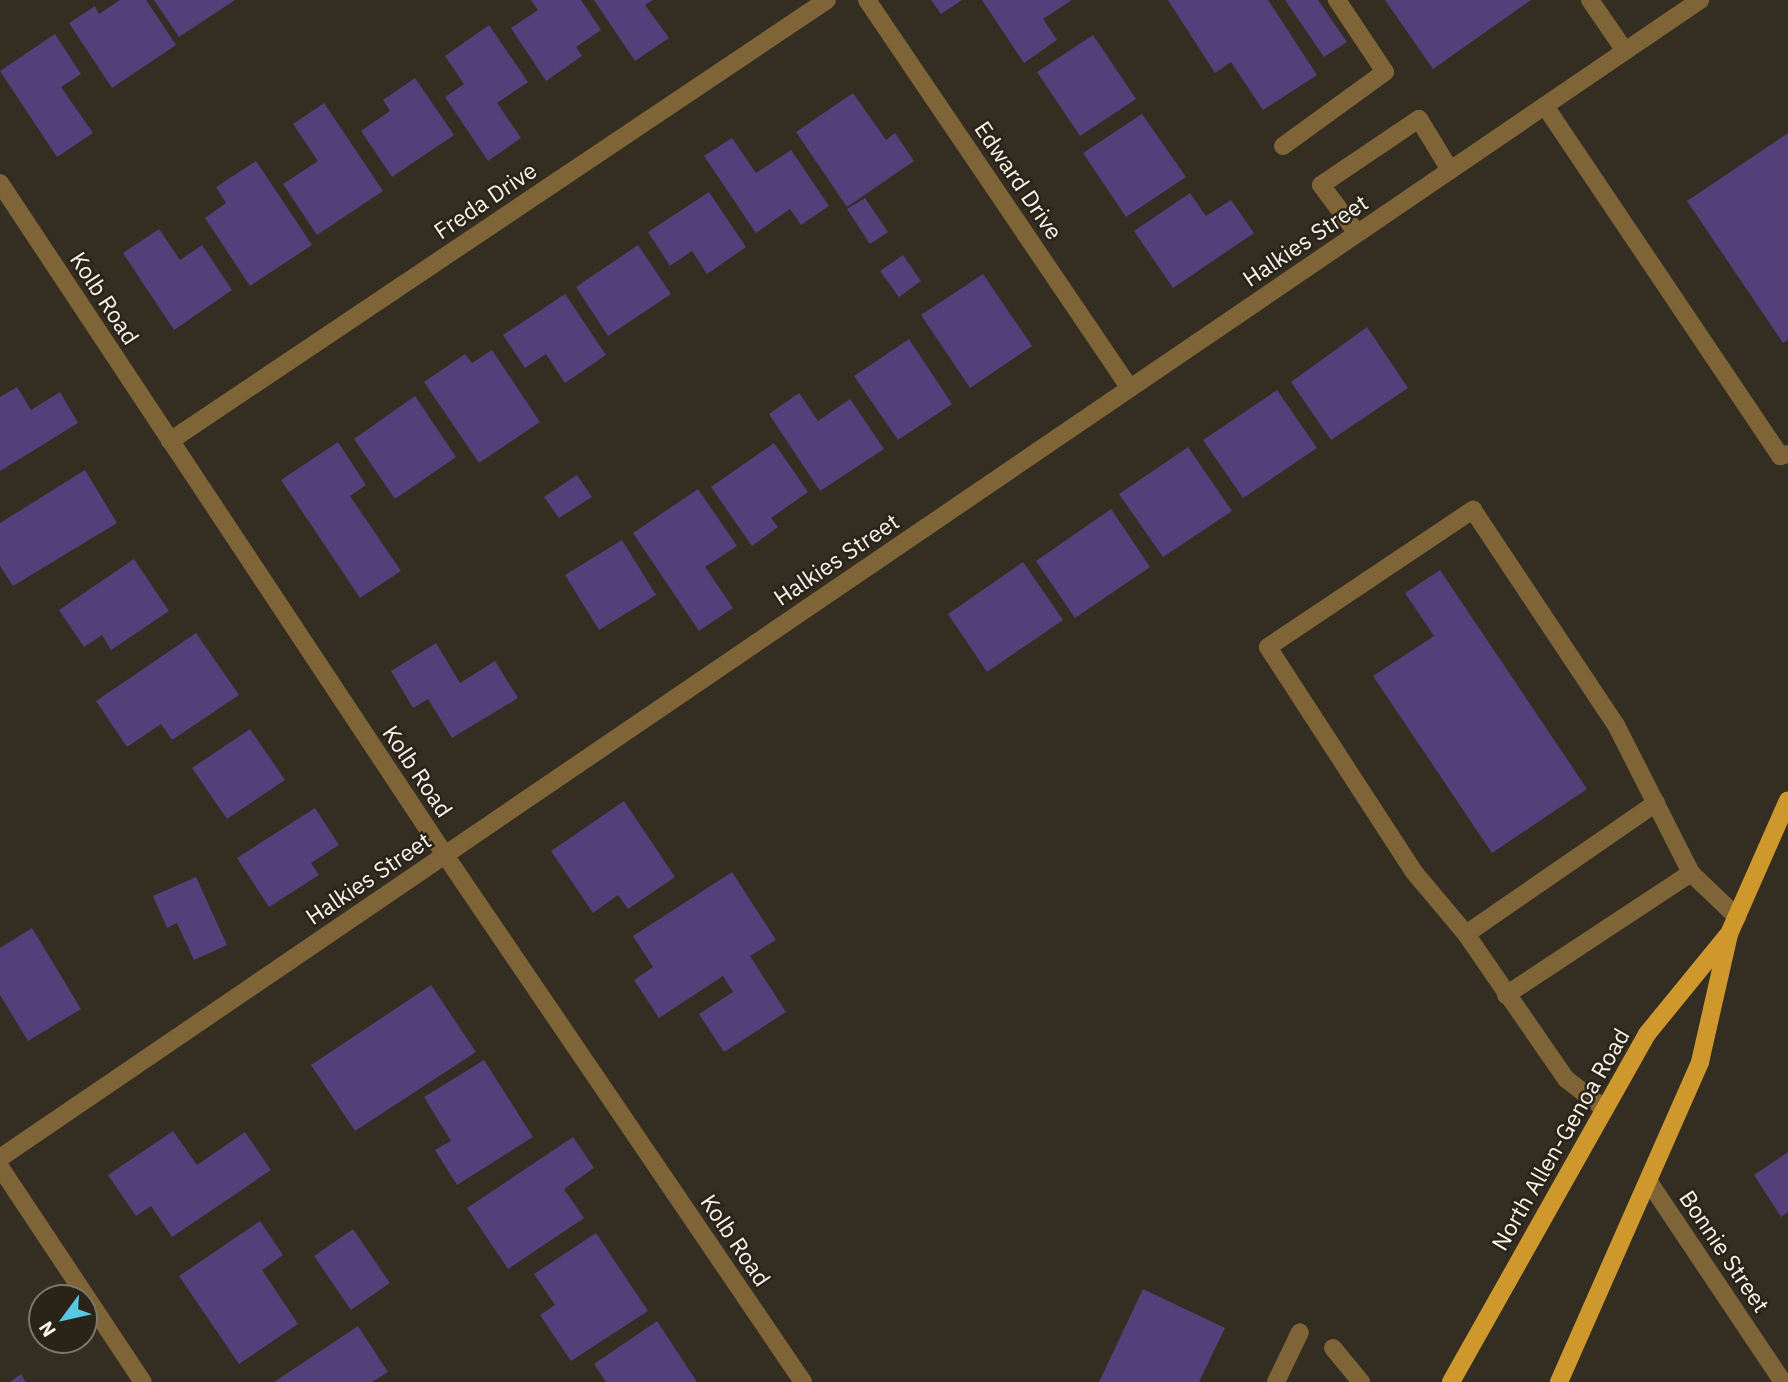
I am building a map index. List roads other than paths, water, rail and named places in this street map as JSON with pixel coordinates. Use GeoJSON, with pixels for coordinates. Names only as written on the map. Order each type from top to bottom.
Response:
{"type":"FeatureCollection","features":[{"type":"Feature","properties":{"kind":"main road","name":"North Allen-Genoa Road"},"geometry":{"type":"LineString","coordinates":[[1559,1382],[1700,1062],[1729,934],[1788,800]]}},
{"type":"Feature","properties":{"kind":"main road","name":"North Allen-Genoa Road"},"geometry":{"type":"LineString","coordinates":[[1451,1382],[1647,1034],[1729,934]]}},
{"type":"Feature","properties":{"kind":"street","name":"Freda Drive"},"geometry":{"type":"LineString","coordinates":[[170,441],[827,0]]}},
{"type":"Feature","properties":{"kind":"street","name":"Edward Drive"},"geometry":{"type":"LineString","coordinates":[[867,0],[1130,388]]}},
{"type":"Feature","properties":{"kind":"street"},"geometry":{"type":"LineString","coordinates":[[1283,146],[1385,72],[1337,0]]}},
{"type":"Feature","properties":{"kind":"street"},"geometry":{"type":"LineString","coordinates":[[1590,0],[1625,51]]}},
{"type":"Feature","properties":{"kind":"street","name":"Halkies Street"},"geometry":{"type":"LineString","coordinates":[[0,1158],[1700,0]]}},
{"type":"Feature","properties":{"kind":"street"},"geometry":{"type":"LineString","coordinates":[[1545,106],[1780,456],[1788,454]]}},
{"type":"Feature","properties":{"kind":"street"},"geometry":{"type":"LineString","coordinates":[[1357,233],[1321,185],[1419,119],[1450,170]]}},
{"type":"Feature","properties":{"kind":"street","name":"Kolb Road"},"geometry":{"type":"LineString","coordinates":[[0,183],[445,855],[803,1382]]}},
{"type":"Feature","properties":{"kind":"street"},"geometry":{"type":"LineString","coordinates":[[1605,1109],[1566,1079],[1466,934],[1414,872],[1268,647],[1473,510],[1616,725],[1691,873],[1737,917]]}},
{"type":"Feature","properties":{"kind":"street"},"geometry":{"type":"LineString","coordinates":[[1466,934],[1656,803]]}},
{"type":"Feature","properties":{"kind":"street"},"geometry":{"type":"LineString","coordinates":[[1506,995],[1691,873]]}},
{"type":"Feature","properties":{"kind":"street"},"geometry":{"type":"LineString","coordinates":[[0,1167],[143,1382]]}},
{"type":"Feature","properties":{"kind":"street","name":"Bonnie Street"},"geometry":{"type":"LineString","coordinates":[[1649,1182],[1783,1382]]}},
{"type":"Feature","properties":{"kind":"street"},"geometry":{"type":"LineString","coordinates":[[1276,1382],[1300,1332]]}},
{"type":"Feature","properties":{"kind":"street"},"geometry":{"type":"LineString","coordinates":[[1333,1348],[1361,1382]]}}]}
